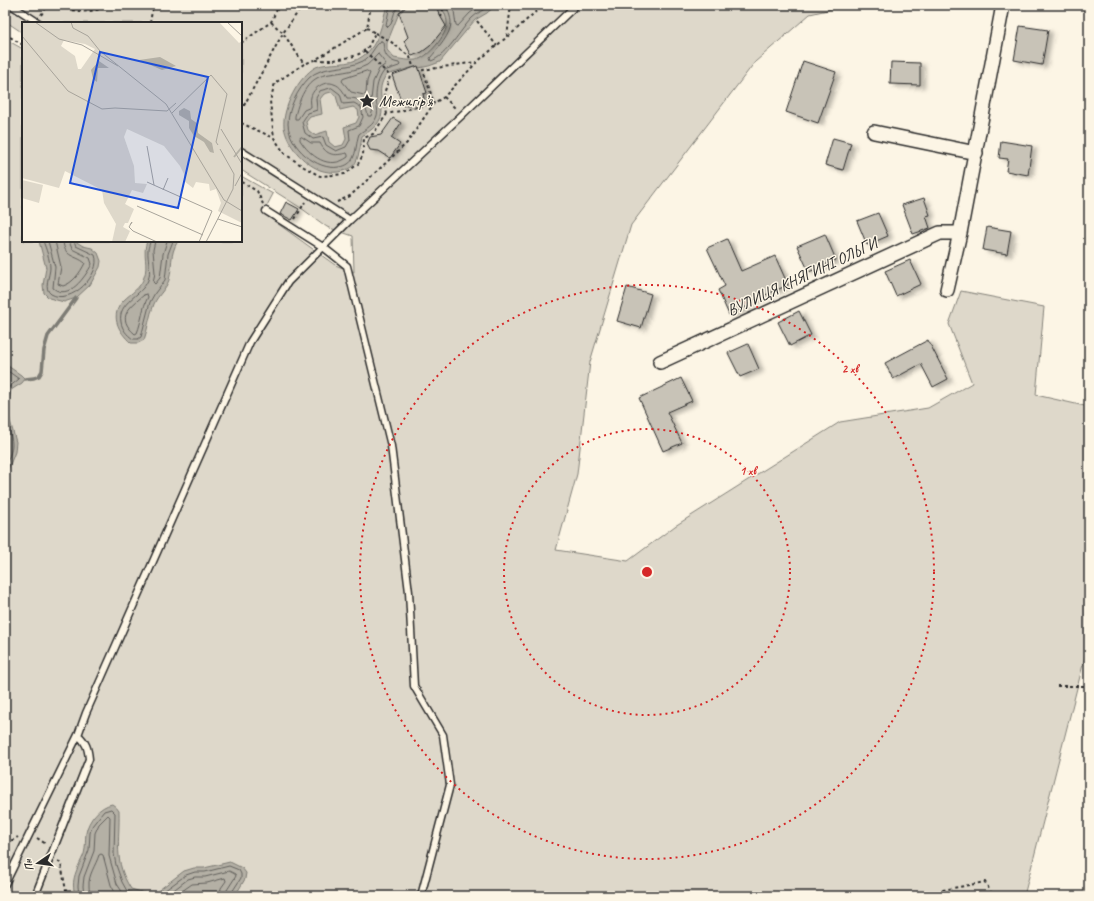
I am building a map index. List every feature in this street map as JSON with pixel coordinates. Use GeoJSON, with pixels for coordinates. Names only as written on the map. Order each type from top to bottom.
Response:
{"type":"FeatureCollection","features":[{"type":"Feature","properties":{"kind":"street"},"geometry":{"type":"LineString","coordinates":[[947,290],[976,153],[1003,5]]}},
{"type":"Feature","properties":{"kind":"street"},"geometry":{"type":"LineString","coordinates":[[874,132],[976,153]]}},
{"type":"Feature","properties":{"kind":"street","name":"ВУЛИЦЯ КНЯГИНІ ОЛЬГИ"},"geometry":{"type":"LineString","coordinates":[[660,362],[940,233],[960,233]]}},
{"type":"Feature","properties":{"kind":"lane"},"geometry":{"type":"LineString","coordinates":[[11,5],[37,22]]}},
{"type":"Feature","properties":{"kind":"lane"},"geometry":{"type":"LineString","coordinates":[[5,884],[78,735],[86,713],[250,342],[288,282],[350,220],[462,116],[576,5]]}},
{"type":"Feature","properties":{"kind":"lane"},"geometry":{"type":"LineString","coordinates":[[242,152],[350,220]]}},
{"type":"Feature","properties":{"kind":"lane"},"geometry":{"type":"LineString","coordinates":[[266,211],[323,247],[347,266],[391,446],[409,592],[414,686],[443,735],[450,785],[421,896]]}},
{"type":"Feature","properties":{"kind":"lane"},"geometry":{"type":"LineString","coordinates":[[35,896],[89,759],[88,750],[84,740],[78,735]]}},
{"type":"Feature","properties":{"kind":"path"},"geometry":{"type":"LineString","coordinates":[[61,5],[81,12],[98,10],[111,5]]}},
{"type":"Feature","properties":{"kind":"path"},"geometry":{"type":"LineString","coordinates":[[150,22],[153,5]]}},
{"type":"Feature","properties":{"kind":"path"},"geometry":{"type":"LineString","coordinates":[[242,42],[271,22],[279,5]]}},
{"type":"Feature","properties":{"kind":"path"},"geometry":{"type":"LineString","coordinates":[[242,110],[283,33],[303,5]]}},
{"type":"Feature","properties":{"kind":"path"},"geometry":{"type":"LineString","coordinates":[[368,28],[371,5]]}},
{"type":"Feature","properties":{"kind":"path"},"geometry":{"type":"LineString","coordinates":[[441,17],[444,5]]}},
{"type":"Feature","properties":{"kind":"path"},"geometry":{"type":"LineString","coordinates":[[507,37],[511,5]]}},
{"type":"Feature","properties":{"kind":"path"},"geometry":{"type":"LineString","coordinates":[[368,28],[314,60],[304,64],[275,83],[270,101],[274,138],[285,154],[320,176],[345,174],[358,164],[363,155],[364,138],[373,134],[388,114],[434,103],[444,97],[477,62],[543,5]]}},
{"type":"Feature","properties":{"kind":"path"},"geometry":{"type":"LineString","coordinates":[[477,21],[497,46]]}},
{"type":"Feature","properties":{"kind":"path"},"geometry":{"type":"LineString","coordinates":[[271,22],[283,33],[304,64]]}},
{"type":"Feature","properties":{"kind":"path"},"geometry":{"type":"LineString","coordinates":[[368,28],[390,41],[410,57],[413,66]]}},
{"type":"Feature","properties":{"kind":"path"},"geometry":{"type":"LineString","coordinates":[[314,60],[328,61],[341,59],[351,57],[365,51],[375,33]]}},
{"type":"Feature","properties":{"kind":"path"},"geometry":{"type":"LineString","coordinates":[[5,34],[22,44]]}},
{"type":"Feature","properties":{"kind":"path"},"geometry":{"type":"LineString","coordinates":[[365,51],[390,76],[384,99],[388,114]]}},
{"type":"Feature","properties":{"kind":"path"},"geometry":{"type":"LineString","coordinates":[[434,103],[424,70],[477,62]]}},
{"type":"Feature","properties":{"kind":"path"},"geometry":{"type":"LineString","coordinates":[[444,97],[462,116]]}},
{"type":"Feature","properties":{"kind":"path"},"geometry":{"type":"LineString","coordinates":[[328,206],[350,196],[389,160],[406,143],[434,103]]}},
{"type":"Feature","properties":{"kind":"path"},"geometry":{"type":"LineString","coordinates":[[242,123],[274,138]]}},
{"type":"Feature","properties":{"kind":"path"},"geometry":{"type":"LineString","coordinates":[[242,183],[256,191],[266,211]]}},
{"type":"Feature","properties":{"kind":"path"},"geometry":{"type":"LineString","coordinates":[[290,227],[310,194]]}},
{"type":"Feature","properties":{"kind":"path"},"geometry":{"type":"LineString","coordinates":[[1057,686],[1089,686]]}},
{"type":"Feature","properties":{"kind":"path"},"geometry":{"type":"LineString","coordinates":[[932,896],[943,890],[985,882],[993,896]]}},
{"type":"Feature","properties":{"kind":"shaded area"},"geometry":{"type":"Polygon","coordinates":[[[5,5],[849,5],[810,14],[755,62],[631,225],[590,362],[577,474],[556,550],[628,561],[675,526],[840,422],[928,408],[972,383],[949,324],[961,291],[1044,307],[1036,395],[1089,407],[1089,641],[1024,896],[5,896],[5,39],[22,48],[22,242],[242,242],[242,177],[273,194],[263,213],[335,265],[354,272],[353,236],[327,227],[301,208],[242,171],[242,22],[22,22],[22,32],[5,21],[5,5]]]}},
{"type":"Feature","properties":{"kind":"water"},"geometry":{"type":"Polygon","coordinates":[[[387,5],[408,5],[399,13],[387,43],[387,50],[394,58],[416,60],[431,51],[444,34],[447,21],[441,5],[496,5],[487,13],[475,20],[440,62],[429,66],[419,68],[414,67],[386,75],[382,83],[381,90],[381,118],[373,128],[362,136],[354,165],[346,170],[338,172],[320,170],[302,158],[288,140],[284,127],[284,119],[289,102],[298,85],[310,71],[316,67],[327,64],[352,62],[363,56],[373,46],[376,40],[387,5]],[[331,92],[324,94],[320,99],[322,114],[310,117],[306,122],[308,130],[314,135],[327,131],[329,142],[335,147],[343,145],[346,139],[344,127],[356,123],[359,117],[358,110],[353,107],[340,110],[336,96],[331,92]]]}},
{"type":"Feature","properties":{"kind":"water"},"geometry":{"type":"Polygon","coordinates":[[[39,242],[77,242],[83,246],[92,248],[98,253],[101,261],[100,267],[90,285],[76,298],[64,302],[49,298],[44,293],[43,285],[46,268],[39,242]]]}},
{"type":"Feature","properties":{"kind":"water"},"geometry":{"type":"Polygon","coordinates":[[[147,242],[177,242],[173,251],[169,280],[154,304],[144,340],[138,343],[131,343],[119,328],[116,317],[119,306],[143,281],[146,268],[147,242]]]}},
{"type":"Feature","properties":{"kind":"water"},"geometry":{"type":"Polygon","coordinates":[[[5,364],[25,379],[22,383],[11,390],[8,406],[10,421],[16,442],[15,452],[5,477],[5,364]]]}},
{"type":"Feature","properties":{"kind":"water"},"geometry":{"type":"Polygon","coordinates":[[[112,804],[119,811],[118,841],[120,860],[125,879],[131,889],[148,894],[155,893],[184,871],[230,862],[242,868],[246,873],[245,879],[235,896],[76,896],[73,885],[77,869],[84,854],[87,828],[95,814],[112,804]]]}},
{"type":"Feature","properties":{"kind":"building"},"geometry":{"type":"Polygon","coordinates":[[[408,5],[436,5],[446,26],[430,46],[422,52],[412,56],[404,41],[408,37],[399,13],[408,5]]]}},
{"type":"Feature","properties":{"kind":"building"},"geometry":{"type":"Polygon","coordinates":[[[1020,26],[1048,30],[1042,65],[1014,60],[1020,26]]]}},
{"type":"Feature","properties":{"kind":"building"},"geometry":{"type":"Polygon","coordinates":[[[803,61],[836,72],[818,123],[786,112],[803,61]]]}},
{"type":"Feature","properties":{"kind":"building"},"geometry":{"type":"Polygon","coordinates":[[[891,62],[920,63],[920,85],[890,84],[891,62]]]}},
{"type":"Feature","properties":{"kind":"building"},"geometry":{"type":"Polygon","coordinates":[[[418,66],[427,93],[423,94],[424,99],[403,106],[392,75],[418,66]]]}},
{"type":"Feature","properties":{"kind":"building"},"geometry":{"type":"Polygon","coordinates":[[[393,118],[401,123],[391,138],[400,144],[390,158],[379,151],[370,150],[367,144],[370,137],[381,135],[393,118]]]}},
{"type":"Feature","properties":{"kind":"building"},"geometry":{"type":"Polygon","coordinates":[[[833,138],[851,143],[843,170],[825,165],[833,138]]]}},
{"type":"Feature","properties":{"kind":"building"},"geometry":{"type":"Polygon","coordinates":[[[1001,141],[1032,146],[1028,175],[1006,171],[1008,159],[999,158],[1001,141]]]}},
{"type":"Feature","properties":{"kind":"building"},"geometry":{"type":"Polygon","coordinates":[[[924,198],[930,215],[926,216],[930,228],[913,234],[902,205],[924,198]]]}},
{"type":"Feature","properties":{"kind":"building"},"geometry":{"type":"Polygon","coordinates":[[[286,202],[299,209],[292,220],[280,214],[286,202]]]}},
{"type":"Feature","properties":{"kind":"building"},"geometry":{"type":"Polygon","coordinates":[[[878,213],[888,236],[867,245],[857,221],[878,213]]]}},
{"type":"Feature","properties":{"kind":"building"},"geometry":{"type":"Polygon","coordinates":[[[987,227],[1011,231],[1007,254],[983,250],[987,227]]]}},
{"type":"Feature","properties":{"kind":"building"},"geometry":{"type":"Polygon","coordinates":[[[825,234],[836,260],[809,272],[797,246],[825,234]]]}},
{"type":"Feature","properties":{"kind":"building"},"geometry":{"type":"Polygon","coordinates":[[[727,239],[741,271],[775,256],[788,285],[747,303],[748,306],[729,315],[718,290],[725,286],[707,248],[727,239]]]}},
{"type":"Feature","properties":{"kind":"building"},"geometry":{"type":"Polygon","coordinates":[[[910,260],[921,284],[896,296],[885,271],[910,260]]]}},
{"type":"Feature","properties":{"kind":"building"},"geometry":{"type":"Polygon","coordinates":[[[627,287],[651,294],[641,328],[617,321],[627,287]]]}},
{"type":"Feature","properties":{"kind":"building"},"geometry":{"type":"Polygon","coordinates":[[[799,311],[811,335],[790,346],[778,322],[799,311]]]}},
{"type":"Feature","properties":{"kind":"building"},"geometry":{"type":"Polygon","coordinates":[[[928,340],[948,379],[933,387],[921,364],[893,379],[885,363],[928,340]]]}},
{"type":"Feature","properties":{"kind":"building"},"geometry":{"type":"Polygon","coordinates":[[[748,344],[759,369],[740,377],[728,353],[748,344]]]}},
{"type":"Feature","properties":{"kind":"building"},"geometry":{"type":"Polygon","coordinates":[[[681,378],[692,401],[667,412],[682,443],[663,451],[639,398],[681,378]]]}},
{"type":"Feature","properties":{"kind":"waterway"},"geometry":{"type":"LineString","coordinates":[[25,379],[39,376],[42,371],[44,350],[48,336],[76,298]]}},
{"type":"Feature","properties":{"kind":"place","name":"Межигір’я"},"geometry":{"type":"Point","coordinates":[367,101]}}]}
